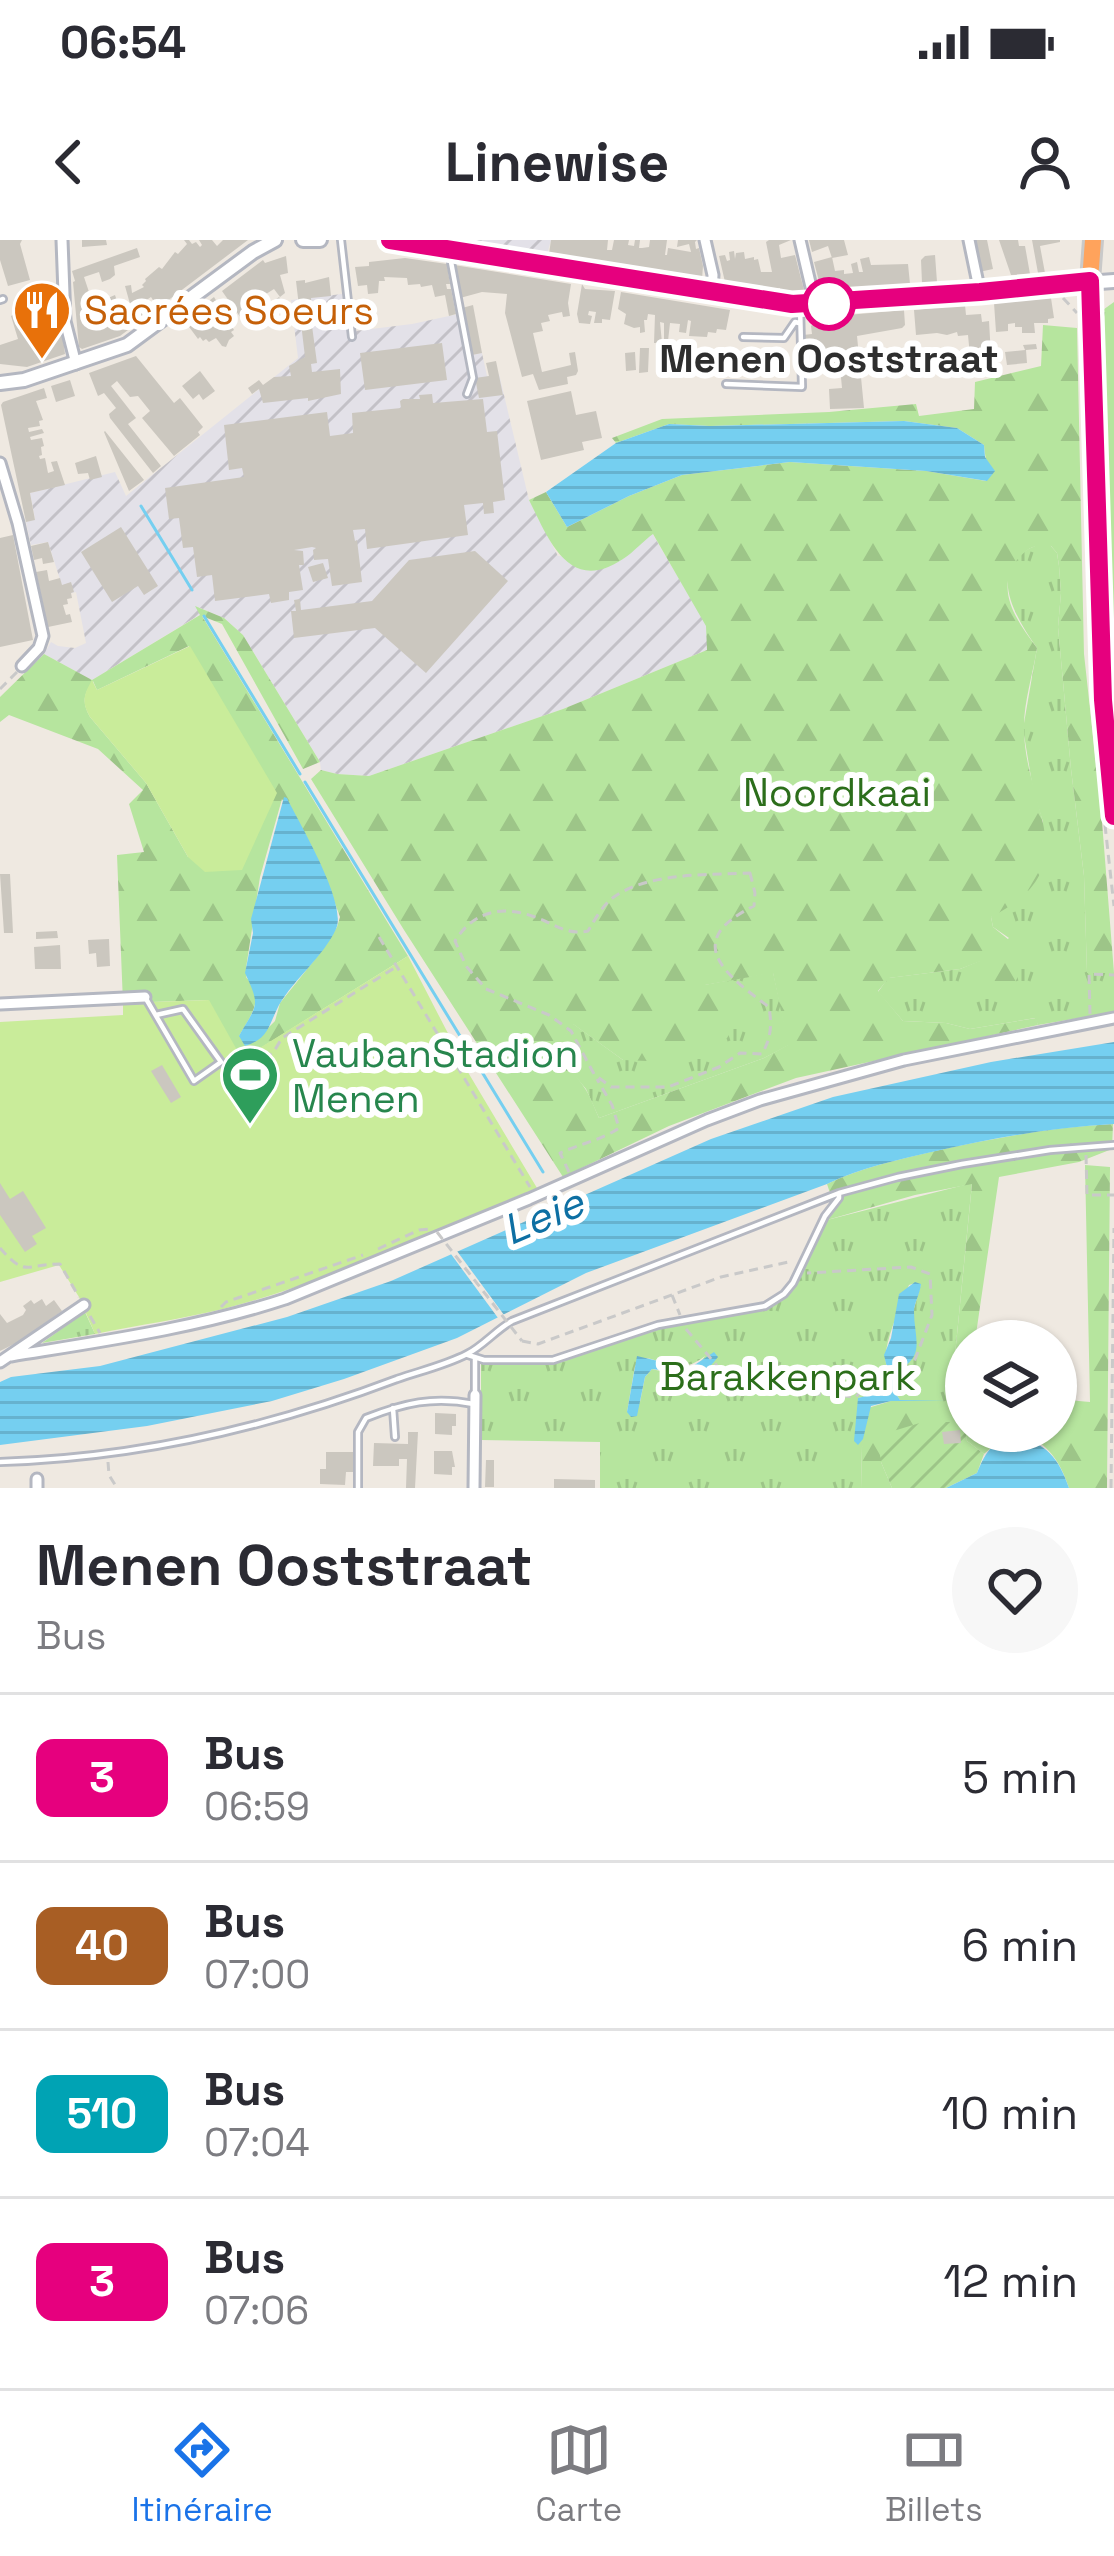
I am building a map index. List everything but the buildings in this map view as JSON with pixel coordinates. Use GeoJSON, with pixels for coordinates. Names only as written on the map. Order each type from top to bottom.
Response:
{"type":"FeatureCollection","features":[{"type":"Feature","properties":{"kind":"highway"},"geometry":{"type":"LineString","coordinates":[[1093,240],[1090,281],[1103,700],[1114,816]]}},
{"type":"Feature","properties":{"kind":"street"},"geometry":{"type":"LineString","coordinates":[[62,240],[65,321],[76,364]]}},
{"type":"Feature","properties":{"kind":"street"},"geometry":{"type":"LineString","coordinates":[[0,387],[127,345],[254,253],[272,242],[288,240]]}},
{"type":"Feature","properties":{"kind":"street"},"geometry":{"type":"LineString","coordinates":[[303,240],[320,240]]}},
{"type":"Feature","properties":{"kind":"street"},"geometry":{"type":"LineString","coordinates":[[389,240],[800,304],[1114,281]]}},
{"type":"Feature","properties":{"kind":"street"},"geometry":{"type":"LineString","coordinates":[[705,240],[712,292]]}},
{"type":"Feature","properties":{"kind":"street"},"geometry":{"type":"LineString","coordinates":[[800,240],[815,304]]}},
{"type":"Feature","properties":{"kind":"street"},"geometry":{"type":"LineString","coordinates":[[969,240],[980,292]]}},
{"type":"Feature","properties":{"kind":"street"},"geometry":{"type":"LineString","coordinates":[[0,463],[43,636],[39,649],[22,666]]}},
{"type":"Feature","properties":{"kind":"street"},"geometry":{"type":"LineString","coordinates":[[0,519],[14,516]]}},
{"type":"Feature","properties":{"kind":"street"},"geometry":{"type":"LineString","coordinates":[[0,1004],[145,997]]}},
{"type":"Feature","properties":{"kind":"street"},"geometry":{"type":"LineString","coordinates":[[11,1356],[197,1324],[285,1299],[760,1100],[904,1060],[1114,1018]]}},
{"type":"Feature","properties":{"kind":"street"},"geometry":{"type":"LineString","coordinates":[[0,1362],[83,1305]]}},
{"type":"Feature","properties":{"kind":"street"},"geometry":{"type":"LineString","coordinates":[[474,1400],[474,1488]]}},
{"type":"Feature","properties":{"kind":"lane"},"geometry":{"type":"LineString","coordinates":[[341,240],[352,337]]}},
{"type":"Feature","properties":{"kind":"lane"},"geometry":{"type":"LineString","coordinates":[[452,250],[473,377],[467,394]]}},
{"type":"Feature","properties":{"kind":"lane"},"geometry":{"type":"LineString","coordinates":[[726,384],[802,387],[800,304]]}},
{"type":"Feature","properties":{"kind":"lane"},"geometry":{"type":"LineString","coordinates":[[743,337],[784,338],[799,323]]}},
{"type":"Feature","properties":{"kind":"lane"},"geometry":{"type":"LineString","coordinates":[[145,997],[156,1016],[194,1081],[221,1062],[183,1010],[156,1016]]}},
{"type":"Feature","properties":{"kind":"lane"},"geometry":{"type":"LineString","coordinates":[[0,1462],[152,1449],[254,1425],[355,1395],[466,1354],[512,1321],[839,1193],[962,1164],[1114,1145]]}},
{"type":"Feature","properties":{"kind":"lane"},"geometry":{"type":"LineString","coordinates":[[466,1354],[554,1360],[658,1325],[766,1306],[793,1283],[839,1193]]}},
{"type":"Feature","properties":{"kind":"lane"},"geometry":{"type":"LineString","coordinates":[[358,1488],[360,1425],[366,1418],[417,1401],[474,1400],[475,1358]]}},
{"type":"Feature","properties":{"kind":"lane"},"geometry":{"type":"LineString","coordinates":[[393,1408],[395,1437]]}},
{"type":"Feature","properties":{"kind":"path"},"geometry":{"type":"LineString","coordinates":[[0,688],[25,664],[22,666]]}},
{"type":"Feature","properties":{"kind":"path"},"geometry":{"type":"LineString","coordinates":[[569,1180],[560,1154],[620,1128],[612,1105],[594,1074],[571,1031],[549,1015],[486,988],[466,966],[455,941],[464,926],[484,914],[512,911],[578,934],[587,931],[608,902],[636,885],[686,876],[750,873],[754,906],[734,916],[715,940],[717,959],[730,977],[769,1007],[772,1024],[762,1054],[740,1053],[719,1067],[668,1087],[611,1087],[594,1074]]}},
{"type":"Feature","properties":{"kind":"path"},"geometry":{"type":"LineString","coordinates":[[379,937],[538,1195]]}},
{"type":"Feature","properties":{"kind":"path"},"geometry":{"type":"LineString","coordinates":[[221,1062],[235,1074],[254,1064],[273,1053],[282,1038],[397,966]]}},
{"type":"Feature","properties":{"kind":"path"},"geometry":{"type":"LineString","coordinates":[[1091,1022],[1089,974],[1114,975]]}},
{"type":"Feature","properties":{"kind":"path"},"geometry":{"type":"LineString","coordinates":[[1086,1147],[1087,1195],[1114,1195]]}},
{"type":"Feature","properties":{"kind":"path"},"geometry":{"type":"LineString","coordinates":[[226,1302],[427,1228],[437,1232],[522,1341],[538,1344],[722,1277],[806,1257]]}},
{"type":"Feature","properties":{"kind":"path"},"geometry":{"type":"LineString","coordinates":[[1111,1488],[1114,1228]]}},
{"type":"Feature","properties":{"kind":"path"},"geometry":{"type":"LineString","coordinates":[[0,1249],[25,1269],[60,1264],[104,1340]]}},
{"type":"Feature","properties":{"kind":"path"},"geometry":{"type":"LineString","coordinates":[[685,1328],[723,1372],[763,1390],[856,1397],[871,1377],[911,1370],[932,1316],[930,1274],[911,1267],[804,1273]]}},
{"type":"Feature","properties":{"kind":"path"},"geometry":{"type":"LineString","coordinates":[[672,1295],[676,1305]]}},
{"type":"Feature","properties":{"kind":"path"},"geometry":{"type":"LineString","coordinates":[[108,1455],[109,1474],[117,1488]]}},
{"type":"Feature","properties":{"kind":"shaded area"},"geometry":{"type":"Polygon","coordinates":[[[429,240],[551,240],[545,262],[429,241],[429,240]]]}},
{"type":"Feature","properties":{"kind":"shaded area"},"geometry":{"type":"Polygon","coordinates":[[[342,294],[347,332],[463,313],[472,355],[482,353],[487,376],[499,374],[529,500],[558,556],[623,559],[652,533],[707,626],[707,650],[563,709],[369,776],[321,770],[243,635],[224,618],[198,607],[201,614],[92,680],[44,654],[51,642],[75,648],[86,643],[76,592],[65,595],[48,542],[31,545],[26,522],[35,519],[30,493],[115,472],[126,496],[298,358],[291,300],[342,294]]]}},
{"type":"Feature","properties":{"kind":"green space"},"geometry":{"type":"Polygon","coordinates":[[[1114,302],[1114,736],[1100,312],[1114,302]]]}},
{"type":"Feature","properties":{"kind":"green space","name":"Noordkaai"},"geometry":{"type":"Polygon","coordinates":[[[1043,325],[1077,328],[1084,654],[1114,973],[1087,973],[1084,876],[1058,627],[1059,566],[1051,546],[1036,546],[1010,572],[1008,595],[1037,648],[1024,731],[1045,835],[1045,857],[1038,878],[1021,898],[991,917],[993,927],[1020,949],[1019,974],[1009,996],[990,990],[981,961],[960,969],[889,978],[878,991],[903,1021],[970,1029],[1036,1018],[1038,1025],[796,1078],[669,1126],[563,1177],[311,779],[321,770],[369,776],[563,709],[707,650],[706,626],[653,534],[604,568],[575,567],[553,546],[529,500],[546,492],[567,527],[682,475],[790,462],[926,471],[986,481],[987,475],[984,445],[957,428],[904,421],[669,424],[616,443],[612,438],[662,419],[916,404],[919,416],[974,409],[975,382],[1041,366],[1043,325]],[[773,973],[705,985],[737,1022],[727,1038],[671,1062],[623,1060],[573,1024],[561,1053],[599,1118],[788,1045],[773,973]]]}},
{"type":"Feature","properties":{"kind":"green space"},"geometry":{"type":"Polygon","coordinates":[[[1040,544],[1050,545],[1057,553],[1059,566],[1058,627],[1084,876],[1087,972],[1114,973],[1114,1012],[1038,1025],[1035,1018],[970,1029],[903,1021],[878,992],[888,978],[960,969],[982,960],[1009,938],[993,927],[991,917],[1043,822],[1023,729],[1037,648],[1008,591],[1012,564],[1040,544]]]}},
{"type":"Feature","properties":{"kind":"green space"},"geometry":{"type":"Polygon","coordinates":[[[195,606],[224,618],[243,635],[320,762],[303,769],[222,624],[202,616],[408,956],[241,1060],[208,1000],[123,1003],[117,855],[144,852],[129,804],[143,790],[98,749],[9,715],[0,722],[0,697],[44,654],[92,680],[200,615],[195,606]],[[189,646],[97,690],[93,681],[85,699],[90,717],[146,783],[188,857],[189,646]],[[282,799],[260,877],[246,968],[255,1006],[239,1036],[268,1028],[275,1021],[280,1003],[320,953],[340,917],[325,876],[282,799]]]}},
{"type":"Feature","properties":{"kind":"green space"},"geometry":{"type":"Polygon","coordinates":[[[190,646],[277,793],[242,870],[205,872],[188,857],[146,783],[85,707],[92,680],[97,690],[190,646]]]}},
{"type":"Feature","properties":{"kind":"green space","name":"VaubanStadion Menen"},"geometry":{"type":"Polygon","coordinates":[[[408,956],[469,1074],[537,1188],[264,1298],[95,1334],[59,1265],[0,1282],[0,1022],[123,1015],[123,1003],[209,1000],[242,1059],[408,956]]]}},
{"type":"Feature","properties":{"kind":"green space"},"geometry":{"type":"Polygon","coordinates":[[[773,972],[789,1045],[764,1058],[599,1118],[586,1089],[560,1058],[559,1046],[572,1023],[623,1060],[704,985],[773,972]]]}},
{"type":"Feature","properties":{"kind":"green space"},"geometry":{"type":"Polygon","coordinates":[[[1113,1124],[1112,1149],[1079,1162],[999,1177],[978,1320],[958,1320],[972,1184],[827,1220],[835,1208],[827,1184],[853,1173],[957,1146],[1113,1124]]]}},
{"type":"Feature","properties":{"kind":"green space"},"geometry":{"type":"Polygon","coordinates":[[[1085,1165],[1110,1167],[1107,1488],[1069,1488],[1049,1452],[1077,1452],[1077,1401],[1090,1402],[1085,1165]]]}},
{"type":"Feature","properties":{"kind":"green space","name":"Barakkenpark"},"geometry":{"type":"Polygon","coordinates":[[[972,1183],[958,1320],[945,1320],[945,1407],[862,1447],[861,1488],[600,1488],[600,1442],[481,1440],[481,1363],[553,1364],[658,1328],[765,1310],[798,1282],[827,1220],[972,1183]],[[921,1284],[909,1285],[888,1343],[889,1391],[858,1398],[858,1411],[914,1400],[900,1400],[894,1379],[921,1284]],[[705,1356],[684,1366],[647,1358],[635,1366],[627,1412],[640,1402],[645,1377],[652,1369],[689,1378],[705,1356]]]}},
{"type":"Feature","properties":{"kind":"green space"},"geometry":{"type":"Polygon","coordinates":[[[85,1312],[95,1334],[42,1343],[85,1312]]]}},
{"type":"Feature","properties":{"kind":"green space"},"geometry":{"type":"Polygon","coordinates":[[[945,1405],[945,1431],[881,1462],[892,1488],[861,1488],[862,1447],[875,1407],[945,1405]]]}},
{"type":"Feature","properties":{"kind":"green space"},"geometry":{"type":"Polygon","coordinates":[[[923,1422],[945,1422],[945,1452],[984,1454],[977,1473],[946,1488],[892,1488],[879,1448],[890,1432],[923,1422]]]}},
{"type":"Feature","properties":{"kind":"water"},"geometry":{"type":"Polygon","coordinates":[[[904,421],[957,428],[984,445],[985,457],[995,471],[987,481],[926,471],[790,462],[682,475],[567,527],[546,492],[616,443],[669,424],[904,421]]]}},
{"type":"Feature","properties":{"kind":"water"},"geometry":{"type":"Polygon","coordinates":[[[284,797],[329,883],[338,917],[324,949],[279,1005],[264,1035],[245,1046],[239,1036],[255,1005],[245,973],[251,919],[284,797]]]}},
{"type":"Feature","properties":{"kind":"water","name":"Leie"},"geometry":{"type":"Polygon","coordinates":[[[1114,1042],[1114,1124],[1002,1138],[867,1168],[586,1273],[457,1338],[272,1401],[147,1426],[0,1445],[0,1382],[11,1377],[100,1366],[287,1317],[391,1281],[711,1139],[833,1097],[991,1062],[1114,1042]]]}},
{"type":"Feature","properties":{"kind":"water"},"geometry":{"type":"Polygon","coordinates":[[[915,1282],[921,1284],[914,1312],[917,1346],[911,1360],[895,1371],[894,1391],[900,1400],[945,1401],[891,1401],[871,1406],[858,1445],[854,1441],[858,1398],[889,1390],[884,1355],[899,1294],[915,1282]]]}},
{"type":"Feature","properties":{"kind":"water"},"geometry":{"type":"Polygon","coordinates":[[[714,1352],[718,1357],[695,1376],[652,1369],[645,1377],[637,1416],[627,1412],[637,1356],[683,1367],[714,1352]]]}},
{"type":"Feature","properties":{"kind":"water"},"geometry":{"type":"Polygon","coordinates":[[[989,1452],[1049,1452],[1069,1488],[946,1488],[977,1473],[989,1452]]]}},
{"type":"Feature","properties":{"kind":"pier"},"geometry":{"type":"Polygon","coordinates":[[[454,1247],[507,1319],[501,1322],[448,1250],[454,1247]]]}},
{"type":"Feature","properties":{"kind":"waterway"},"geometry":{"type":"LineString","coordinates":[[141,506],[192,590]]}},
{"type":"Feature","properties":{"kind":"waterway"},"geometry":{"type":"LineString","coordinates":[[204,616],[300,774]]}},
{"type":"Feature","properties":{"kind":"waterway"},"geometry":{"type":"LineString","coordinates":[[305,782],[543,1172]]}},
{"type":"Feature","properties":{"kind":"bus line","name":"3"},"geometry":{"type":"LineString","coordinates":[[390,240],[792,304],[1090,281],[1103,700],[1114,816]]}},
{"type":"Feature","properties":{"kind":"place","name":"Menen Ooststraat"},"geometry":{"type":"Point","coordinates":[829,304]}},
{"type":"Feature","properties":{"kind":"place","name":"Sacrées Soeurs"},"geometry":{"type":"Point","coordinates":[42,361]}},
{"type":"Feature","properties":{"kind":"place","name":"VaubanStadion Menen"},"geometry":{"type":"Point","coordinates":[250,1126]}}]}
